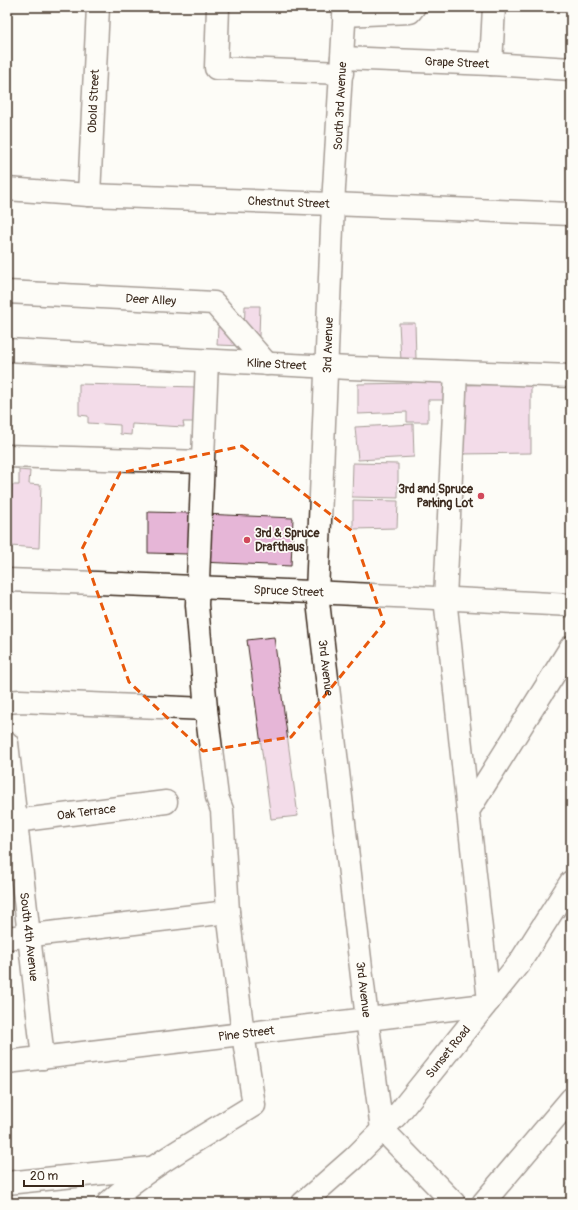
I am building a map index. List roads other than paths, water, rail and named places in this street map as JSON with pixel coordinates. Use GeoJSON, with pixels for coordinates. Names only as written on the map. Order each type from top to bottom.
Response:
{"type":"FeatureCollection","features":[{"type":"Feature","properties":{"kind":"street","name":"Obold Street"},"geometry":{"type":"LineString","coordinates":[[89,195],[98,7]]}},
{"type":"Feature","properties":{"kind":"street","name":"Grape Street"},"geometry":{"type":"LineString","coordinates":[[218,7],[216,68],[491,64],[571,69]]}},
{"type":"Feature","properties":{"kind":"street"},"geometry":{"type":"LineString","coordinates":[[345,11],[410,12],[414,7]]}},
{"type":"Feature","properties":{"kind":"street"},"geometry":{"type":"LineString","coordinates":[[491,64],[494,7]]}},
{"type":"Feature","properties":{"kind":"street","name":"South 3rd Avenue"},"geometry":{"type":"LineString","coordinates":[[333,204],[345,11]]}},
{"type":"Feature","properties":{"kind":"street","name":"Chestnut Street"},"geometry":{"type":"LineString","coordinates":[[7,189],[89,195],[571,214]]}},
{"type":"Feature","properties":{"kind":"street","name":"3rd Avenue"},"geometry":{"type":"LineString","coordinates":[[333,204],[317,593],[367,1020],[382,1129]]}},
{"type":"Feature","properties":{"kind":"street","name":"Deer Alley"},"geometry":{"type":"LineString","coordinates":[[7,292],[214,303],[266,364]]}},
{"type":"Feature","properties":{"kind":"street","name":"Kline Street"},"geometry":{"type":"LineString","coordinates":[[7,350],[266,364],[571,376]]}},
{"type":"Feature","properties":{"kind":"street"},"geometry":{"type":"LineString","coordinates":[[108,1203],[127,1186],[153,1167],[254,1105],[243,1034],[228,912],[222,810],[217,797],[206,709],[197,605],[207,361]]}},
{"type":"Feature","properties":{"kind":"street"},"geometry":{"type":"LineString","coordinates":[[456,372],[445,598],[487,1003]]}},
{"type":"Feature","properties":{"kind":"street"},"geometry":{"type":"LineString","coordinates":[[7,456],[203,462]]}},
{"type":"Feature","properties":{"kind":"street","name":"Spruce Street"},"geometry":{"type":"LineString","coordinates":[[7,580],[198,586],[571,605]]}},
{"type":"Feature","properties":{"kind":"street"},"geometry":{"type":"LineString","coordinates":[[468,811],[571,647]]}},
{"type":"Feature","properties":{"kind":"street"},"geometry":{"type":"LineString","coordinates":[[7,702],[20,701],[206,709]]}},
{"type":"Feature","properties":{"kind":"street","name":"South 4th Avenue"},"geometry":{"type":"LineString","coordinates":[[7,744],[12,821],[29,935],[43,1058]]}},
{"type":"Feature","properties":{"kind":"street","name":"Oak Terrace"},"geometry":{"type":"LineString","coordinates":[[12,821],[166,802]]}},
{"type":"Feature","properties":{"kind":"street","name":"Sunset Road"},"geometry":{"type":"LineString","coordinates":[[303,1203],[353,1159],[398,1114],[520,962],[571,882]]}},
{"type":"Feature","properties":{"kind":"street"},"geometry":{"type":"LineString","coordinates":[[7,938],[228,912]]}},
{"type":"Feature","properties":{"kind":"street","name":"Pine Street"},"geometry":{"type":"LineString","coordinates":[[7,1062],[367,1020],[487,1003]]}},
{"type":"Feature","properties":{"kind":"street"},"geometry":{"type":"LineString","coordinates":[[483,1203],[571,1099]]}},
{"type":"Feature","properties":{"kind":"street"},"geometry":{"type":"LineString","coordinates":[[382,1129],[454,1203]]}},
{"type":"Feature","properties":{"kind":"street"},"geometry":{"type":"LineString","coordinates":[[7,1183],[153,1167]]}},
{"type":"Feature","properties":{"kind":"place","name":"3rd and Spruce Parking Lot"},"geometry":{"type":"Point","coordinates":[481,496]}},
{"type":"Feature","properties":{"kind":"place","name":"3rd & Spruce Drafthaus"},"geometry":{"type":"Point","coordinates":[247,540]}}]}
